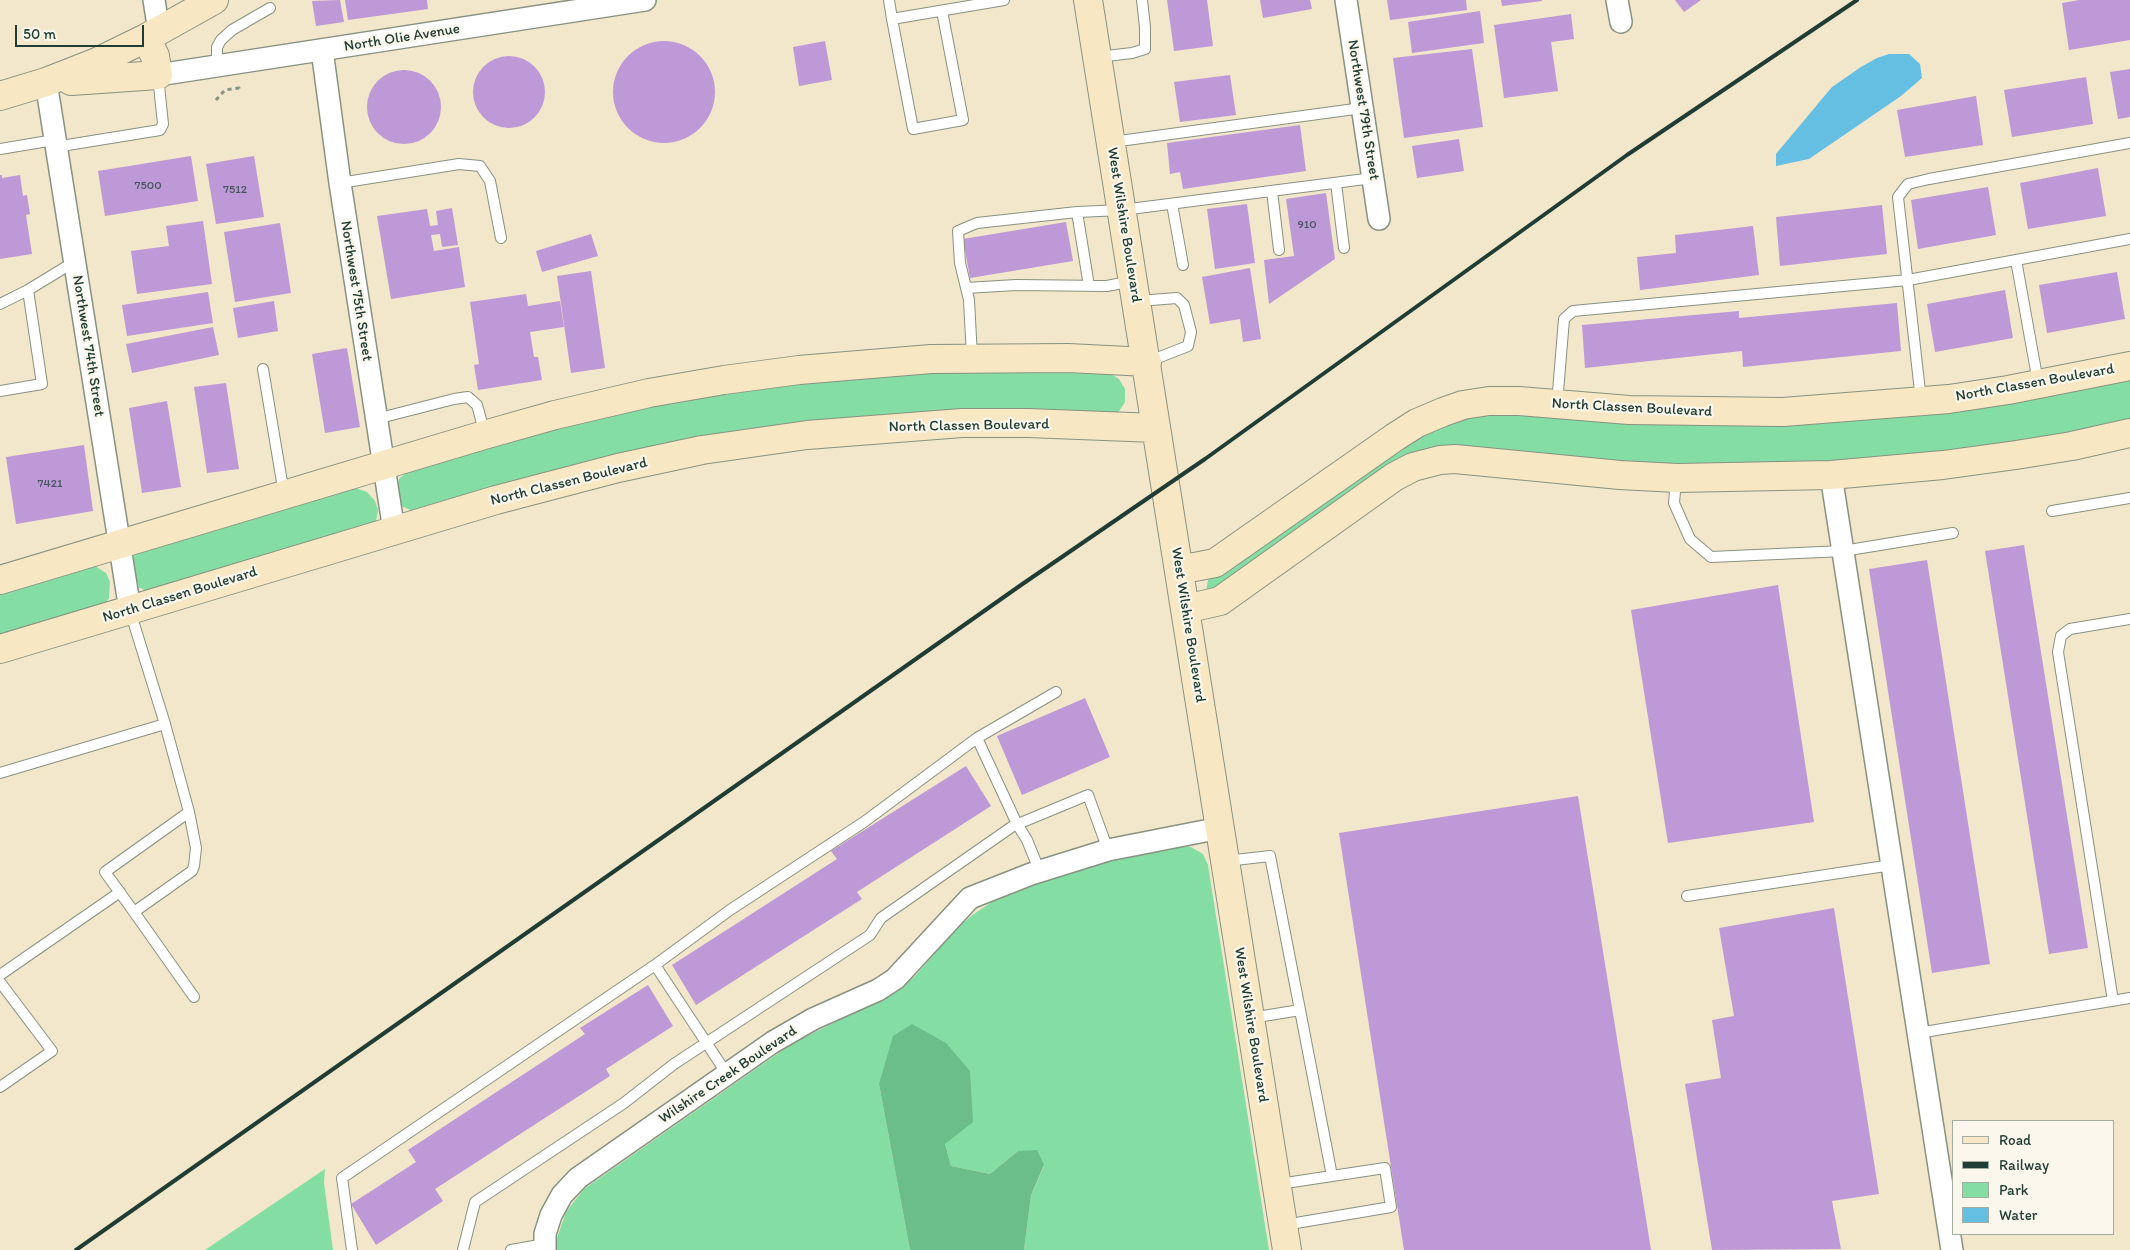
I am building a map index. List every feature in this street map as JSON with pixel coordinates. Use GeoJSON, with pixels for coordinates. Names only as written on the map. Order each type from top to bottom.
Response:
{"type":"FeatureCollection","features":[{"type":"Feature","properties":{"kind":"street"},"geometry":{"type":"LineString","coordinates":[[46,82],[158,74],[153,35],[154,0]]}},
{"type":"Feature","properties":{"kind":"street"},"geometry":{"type":"LineString","coordinates":[[0,96],[46,82],[97,62],[153,35],[214,0]]}},
{"type":"Feature","properties":{"kind":"street","name":"North Olie Avenue"},"geometry":{"type":"LineString","coordinates":[[158,74],[217,67],[322,50],[580,5],[645,0]]}},
{"type":"Feature","properties":{"kind":"street","name":"West Wilshire Boulevard"},"geometry":{"type":"LineString","coordinates":[[1088,0],[1285,1237]]}},
{"type":"Feature","properties":{"kind":"street","name":"Northwest 79th Street"},"geometry":{"type":"LineString","coordinates":[[1346,0],[1379,219]]}},
{"type":"Feature","properties":{"kind":"street"},"geometry":{"type":"LineString","coordinates":[[1617,0],[1621,22]]}},
{"type":"Feature","properties":{"kind":"street","name":"Northwest 75th Street"},"geometry":{"type":"LineString","coordinates":[[322,50],[340,184],[394,531]]}},
{"type":"Feature","properties":{"kind":"street","name":"Northwest 74th Street"},"geometry":{"type":"LineString","coordinates":[[46,82],[130,610]]}},
{"type":"Feature","properties":{"kind":"street"},"geometry":{"type":"LineString","coordinates":[[0,580],[486,434],[555,415],[649,393],[798,370],[879,362],[972,358],[1068,358],[1147,362]]}},
{"type":"Feature","properties":{"kind":"street","name":"North Classen Boulevard"},"geometry":{"type":"LineString","coordinates":[[1179,570],[1215,563],[1395,437],[1417,423],[1463,405],[1489,401],[1629,410],[1735,413],[1802,411],[1921,401],[2038,384],[2130,366]]}},
{"type":"Feature","properties":{"kind":"street","name":"North Classen Boulevard"},"geometry":{"type":"LineString","coordinates":[[0,649],[496,500],[618,468],[702,450],[807,435],[962,423],[1156,428]]}},
{"type":"Feature","properties":{"kind":"street"},"geometry":{"type":"LineString","coordinates":[[1185,609],[1220,601],[1394,477],[1426,462],[1455,459],[1620,475],[1676,478],[1831,475],[1998,458],[2130,434]]}},
{"type":"Feature","properties":{"kind":"street"},"geometry":{"type":"LineString","coordinates":[[1831,475],[1952,1250]]}},
{"type":"Feature","properties":{"kind":"street","name":"Wilshire Creek Boulevard"},"geometry":{"type":"LineString","coordinates":[[545,1247],[545,1234],[551,1215],[562,1195],[578,1178],[781,1037],[813,1019],[878,990],[895,979],[970,898],[1040,872],[1108,850],[1220,828]]}},
{"type":"Feature","properties":{"kind":"lane"},"geometry":{"type":"LineString","coordinates":[[889,0],[913,130],[963,120],[942,10]]}},
{"type":"Feature","properties":{"kind":"lane"},"geometry":{"type":"LineString","coordinates":[[892,19],[982,2],[1004,0]]}},
{"type":"Feature","properties":{"kind":"lane"},"geometry":{"type":"LineString","coordinates":[[1097,57],[1132,53],[1145,49],[1142,0]]}},
{"type":"Feature","properties":{"kind":"lane"},"geometry":{"type":"LineString","coordinates":[[217,67],[217,47],[222,40],[232,30],[270,8]]}},
{"type":"Feature","properties":{"kind":"lane"},"geometry":{"type":"LineString","coordinates":[[0,149],[55,144],[160,130],[163,124],[158,74]]}},
{"type":"Feature","properties":{"kind":"lane"},"geometry":{"type":"LineString","coordinates":[[1111,142],[1362,108]]}},
{"type":"Feature","properties":{"kind":"lane"},"geometry":{"type":"LineString","coordinates":[[1921,401],[1898,197],[1908,184],[2130,143]]}},
{"type":"Feature","properties":{"kind":"lane"},"geometry":{"type":"LineString","coordinates":[[340,184],[459,164],[480,166],[490,182],[502,238]]}},
{"type":"Feature","properties":{"kind":"lane"},"geometry":{"type":"LineString","coordinates":[[972,358],[969,300],[960,263],[958,231],[977,223],[1077,212],[1122,210],[1373,178]]}},
{"type":"Feature","properties":{"kind":"lane"},"geometry":{"type":"LineString","coordinates":[[1336,183],[1344,248]]}},
{"type":"Feature","properties":{"kind":"lane"},"geometry":{"type":"LineString","coordinates":[[1272,191],[1279,250]]}},
{"type":"Feature","properties":{"kind":"lane"},"geometry":{"type":"LineString","coordinates":[[1172,204],[1183,265]]}},
{"type":"Feature","properties":{"kind":"lane"},"geometry":{"type":"LineString","coordinates":[[1077,212],[1089,286]]}},
{"type":"Feature","properties":{"kind":"lane"},"geometry":{"type":"LineString","coordinates":[[1557,404],[1564,319],[1573,311],[1908,280],[2130,239]]}},
{"type":"Feature","properties":{"kind":"lane"},"geometry":{"type":"LineString","coordinates":[[2016,260],[2038,384]]}},
{"type":"Feature","properties":{"kind":"lane"},"geometry":{"type":"LineString","coordinates":[[0,304],[28,290],[74,262]]}},
{"type":"Feature","properties":{"kind":"lane"},"geometry":{"type":"LineString","coordinates":[[966,288],[1016,285],[1107,286],[1177,298],[1184,305],[1191,332],[1188,346],[1147,362]]}},
{"type":"Feature","properties":{"kind":"lane"},"geometry":{"type":"LineString","coordinates":[[0,392],[42,384],[28,290]]}},
{"type":"Feature","properties":{"kind":"lane"},"geometry":{"type":"LineString","coordinates":[[263,369],[284,495]]}},
{"type":"Feature","properties":{"kind":"lane"},"geometry":{"type":"LineString","coordinates":[[376,419],[454,399],[468,398],[477,405],[486,434]]}},
{"type":"Feature","properties":{"kind":"lane"},"geometry":{"type":"LineString","coordinates":[[1676,478],[1674,503],[1690,539],[1712,557],[1843,551],[1953,533]]}},
{"type":"Feature","properties":{"kind":"lane"},"geometry":{"type":"LineString","coordinates":[[2052,512],[2130,498]]}},
{"type":"Feature","properties":{"kind":"lane"},"geometry":{"type":"LineString","coordinates":[[130,610],[165,724],[189,812],[196,848],[192,871],[134,912]]}},
{"type":"Feature","properties":{"kind":"lane"},"geometry":{"type":"LineString","coordinates":[[2112,1001],[2058,652],[2061,636],[2070,629],[2130,619]]}},
{"type":"Feature","properties":{"kind":"lane"},"geometry":{"type":"LineString","coordinates":[[352,1250],[342,1178],[655,965],[730,910],[864,822],[977,738],[1056,692]]}},
{"type":"Feature","properties":{"kind":"lane"},"geometry":{"type":"LineString","coordinates":[[0,773],[165,724]]}},
{"type":"Feature","properties":{"kind":"lane"},"geometry":{"type":"LineString","coordinates":[[977,738],[1018,824],[1028,840],[1040,872]]}},
{"type":"Feature","properties":{"kind":"lane"},"geometry":{"type":"LineString","coordinates":[[463,1250],[475,1202],[624,1103],[674,1064],[870,935],[880,918],[1018,824],[1088,795],[1108,850]]}},
{"type":"Feature","properties":{"kind":"lane"},"geometry":{"type":"LineString","coordinates":[[189,812],[105,872],[194,997]]}},
{"type":"Feature","properties":{"kind":"lane"},"geometry":{"type":"LineString","coordinates":[[1225,861],[1270,856],[1332,1176]]}},
{"type":"Feature","properties":{"kind":"lane"},"geometry":{"type":"LineString","coordinates":[[1687,896],[1892,865]]}},
{"type":"Feature","properties":{"kind":"lane"},"geometry":{"type":"LineString","coordinates":[[0,975],[120,892]]}},
{"type":"Feature","properties":{"kind":"lane"},"geometry":{"type":"LineString","coordinates":[[655,965],[726,1074]]}},
{"type":"Feature","properties":{"kind":"lane"},"geometry":{"type":"LineString","coordinates":[[0,982],[52,1051],[0,1087]]}},
{"type":"Feature","properties":{"kind":"lane"},"geometry":{"type":"LineString","coordinates":[[1918,1034],[2130,998]]}},
{"type":"Feature","properties":{"kind":"lane"},"geometry":{"type":"LineString","coordinates":[[1250,1018],[1300,1010]]}},
{"type":"Feature","properties":{"kind":"lane"},"geometry":{"type":"LineString","coordinates":[[1277,1184],[1385,1168],[1391,1207],[1285,1237]]}},
{"type":"Feature","properties":{"kind":"lane"},"geometry":{"type":"LineString","coordinates":[[511,1250],[545,1247]]}},
{"type":"Feature","properties":{"kind":"path"},"geometry":{"type":"LineString","coordinates":[[216,100],[225,90],[239,88],[239,91]]}},
{"type":"Feature","properties":{"kind":"green space"},"geometry":{"type":"Polygon","coordinates":[[[947,370],[1111,374],[1119,379],[1125,389],[1125,402],[1118,413],[1106,418],[919,417],[422,515],[401,506],[397,487],[399,479],[407,472],[541,432],[641,407],[811,382],[947,370]]]}},
{"type":"Feature","properties":{"kind":"green space"},"geometry":{"type":"Polygon","coordinates":[[[2130,375],[2130,424],[1946,457],[1713,468],[1452,451],[1216,592],[1206,591],[1208,580],[1413,436],[1467,412],[1628,419],[2130,375]]]}},
{"type":"Feature","properties":{"kind":"green space"},"geometry":{"type":"Polygon","coordinates":[[[353,487],[367,492],[375,501],[378,510],[376,521],[367,528],[149,592],[138,587],[131,578],[130,566],[134,556],[143,549],[353,487]]]}},
{"type":"Feature","properties":{"kind":"green space"},"geometry":{"type":"Polygon","coordinates":[[[95,566],[106,573],[110,582],[109,598],[104,606],[0,640],[0,592],[82,567],[95,566]]]}},
{"type":"Feature","properties":{"kind":"green space"},"geometry":{"type":"Polygon","coordinates":[[[1183,846],[1191,847],[1203,854],[1208,865],[1269,1250],[1024,1250],[1031,1195],[1044,1166],[1018,1151],[990,1174],[951,1166],[945,1144],[879,1084],[910,1250],[546,1250],[557,1238],[566,1212],[584,1189],[793,1043],[898,991],[916,975],[958,927],[1005,893],[1085,862],[1183,846]]]}},
{"type":"Feature","properties":{"kind":"green space"},"geometry":{"type":"Polygon","coordinates":[[[912,1024],[946,1043],[970,1071],[973,1122],[945,1144],[951,1166],[990,1174],[1018,1151],[1037,1150],[1044,1165],[1031,1195],[1024,1250],[910,1250],[879,1084],[893,1036],[912,1024]]]}},
{"type":"Feature","properties":{"kind":"green space"},"geometry":{"type":"Polygon","coordinates":[[[325,1169],[324,1183],[333,1250],[205,1250],[325,1169]]]}},
{"type":"Feature","properties":{"kind":"water"},"geometry":{"type":"Polygon","coordinates":[[[1889,54],[1909,54],[1920,64],[1922,78],[1901,96],[1809,159],[1776,166],[1776,154],[1832,87],[1861,67],[1889,54]]]}},
{"type":"Feature","properties":{"kind":"building"},"geometry":{"type":"Polygon","coordinates":[[[340,0],[344,22],[316,26],[312,1],[340,0]]]}},
{"type":"Feature","properties":{"kind":"building"},"geometry":{"type":"Polygon","coordinates":[[[345,0],[427,0],[428,9],[348,20],[345,0]]]}},
{"type":"Feature","properties":{"kind":"building"},"geometry":{"type":"Polygon","coordinates":[[[1167,0],[1207,0],[1213,46],[1174,51],[1167,0]]]}},
{"type":"Feature","properties":{"kind":"building"},"geometry":{"type":"Polygon","coordinates":[[[1260,0],[1310,0],[1312,9],[1263,18],[1260,0]]]}},
{"type":"Feature","properties":{"kind":"building"},"geometry":{"type":"Polygon","coordinates":[[[1387,0],[1466,0],[1467,10],[1390,20],[1387,0]]]}},
{"type":"Feature","properties":{"kind":"building"},"geometry":{"type":"Polygon","coordinates":[[[1501,0],[1542,0],[1542,1],[1502,6],[1501,0]]]}},
{"type":"Feature","properties":{"kind":"building"},"geometry":{"type":"Polygon","coordinates":[[[1675,0],[1701,0],[1684,12],[1675,0]]]}},
{"type":"Feature","properties":{"kind":"building"},"geometry":{"type":"Polygon","coordinates":[[[2079,0],[2130,0],[2130,40],[2069,50],[2062,3],[2079,0]]]}},
{"type":"Feature","properties":{"kind":"building"},"geometry":{"type":"Polygon","coordinates":[[[1480,11],[1484,43],[1412,53],[1408,22],[1480,11]]]}},
{"type":"Feature","properties":{"kind":"building"},"geometry":{"type":"Polygon","coordinates":[[[1571,14],[1574,39],[1551,42],[1558,91],[1504,98],[1494,25],[1571,14]]]}},
{"type":"Feature","properties":{"kind":"building"},"geometry":{"type":"Polygon","coordinates":[[[664,41],[684,45],[700,56],[711,72],[715,92],[711,112],[700,128],[684,139],[664,143],[644,139],[628,128],[617,112],[613,92],[617,72],[628,56],[644,45],[664,41]]]}},
{"type":"Feature","properties":{"kind":"building"},"geometry":{"type":"Polygon","coordinates":[[[825,41],[832,80],[799,86],[793,47],[825,41]]]}},
{"type":"Feature","properties":{"kind":"building"},"geometry":{"type":"Polygon","coordinates":[[[1472,49],[1483,127],[1404,138],[1393,58],[1472,49]]]}},
{"type":"Feature","properties":{"kind":"building"},"geometry":{"type":"Polygon","coordinates":[[[516,56],[535,66],[543,78],[545,92],[543,106],[535,118],[523,126],[502,128],[483,118],[475,106],[473,85],[483,66],[495,58],[516,56]]]}},
{"type":"Feature","properties":{"kind":"building"},"geometry":{"type":"Polygon","coordinates":[[[2130,69],[2130,117],[2118,119],[2110,72],[2130,69]]]}},
{"type":"Feature","properties":{"kind":"building"},"geometry":{"type":"Polygon","coordinates":[[[404,70],[418,73],[430,81],[438,93],[441,107],[438,121],[430,133],[418,141],[404,144],[390,141],[378,133],[370,121],[367,107],[370,93],[378,81],[390,73],[404,70]]]}},
{"type":"Feature","properties":{"kind":"building"},"geometry":{"type":"Polygon","coordinates":[[[1230,75],[1236,115],[1180,122],[1174,82],[1230,75]]]}},
{"type":"Feature","properties":{"kind":"building"},"geometry":{"type":"Polygon","coordinates":[[[2086,77],[2093,124],[2012,137],[2004,90],[2086,77]]]}},
{"type":"Feature","properties":{"kind":"building"},"geometry":{"type":"Polygon","coordinates":[[[1976,96],[1983,145],[1905,157],[1897,110],[1976,96]]]}},
{"type":"Feature","properties":{"kind":"building"},"geometry":{"type":"Polygon","coordinates":[[[1300,125],[1306,171],[1183,189],[1180,172],[1170,174],[1167,143],[1300,125]]]}},
{"type":"Feature","properties":{"kind":"building"},"geometry":{"type":"Polygon","coordinates":[[[1459,139],[1464,171],[1417,178],[1412,146],[1459,139]]]}},
{"type":"Feature","properties":{"kind":"building"},"geometry":{"type":"Polygon","coordinates":[[[191,156],[198,201],[105,216],[98,171],[191,156]]]}},
{"type":"Feature","properties":{"kind":"building"},"geometry":{"type":"Polygon","coordinates":[[[254,156],[264,217],[216,224],[206,164],[254,156]]]}},
{"type":"Feature","properties":{"kind":"building"},"geometry":{"type":"Polygon","coordinates":[[[2098,168],[2106,216],[2028,229],[2020,183],[2098,168]]]}},
{"type":"Feature","properties":{"kind":"building"},"geometry":{"type":"Polygon","coordinates":[[[0,175],[2,175],[2,178],[20,175],[23,196],[27,195],[30,214],[26,215],[32,254],[0,259],[0,175]]]}},
{"type":"Feature","properties":{"kind":"building"},"geometry":{"type":"Polygon","coordinates":[[[1988,187],[1996,235],[1918,249],[1911,200],[1988,187]]]}},
{"type":"Feature","properties":{"kind":"building"},"geometry":{"type":"Polygon","coordinates":[[[1326,193],[1335,259],[1269,304],[1264,260],[1294,256],[1286,199],[1326,193]]]}},
{"type":"Feature","properties":{"kind":"building"},"geometry":{"type":"Polygon","coordinates":[[[1247,204],[1255,263],[1215,269],[1207,209],[1247,204]]]}},
{"type":"Feature","properties":{"kind":"building"},"geometry":{"type":"Polygon","coordinates":[[[1882,205],[1887,254],[1780,266],[1776,217],[1882,205]]]}},
{"type":"Feature","properties":{"kind":"building"},"geometry":{"type":"Polygon","coordinates":[[[452,208],[458,245],[442,247],[440,234],[431,235],[434,251],[459,247],[465,287],[391,299],[377,216],[427,209],[430,226],[438,225],[436,211],[452,208]]]}},
{"type":"Feature","properties":{"kind":"building"},"geometry":{"type":"Polygon","coordinates":[[[203,221],[212,284],[137,294],[131,251],[169,246],[166,226],[203,221]]]}},
{"type":"Feature","properties":{"kind":"building"},"geometry":{"type":"Polygon","coordinates":[[[1066,222],[1073,261],[970,278],[963,239],[1066,222]]]}},
{"type":"Feature","properties":{"kind":"building"},"geometry":{"type":"Polygon","coordinates":[[[280,223],[291,293],[235,302],[224,232],[280,223]]]}},
{"type":"Feature","properties":{"kind":"building"},"geometry":{"type":"Polygon","coordinates":[[[1753,226],[1759,275],[1640,290],[1637,257],[1676,253],[1675,235],[1753,226]]]}},
{"type":"Feature","properties":{"kind":"building"},"geometry":{"type":"Polygon","coordinates":[[[591,234],[598,256],[542,272],[536,251],[591,234]]]}},
{"type":"Feature","properties":{"kind":"building"},"geometry":{"type":"Polygon","coordinates":[[[1250,268],[1261,339],[1243,342],[1240,319],[1210,324],[1202,277],[1250,268]]]}},
{"type":"Feature","properties":{"kind":"building"},"geometry":{"type":"Polygon","coordinates":[[[591,271],[605,368],[571,373],[557,276],[591,271]]]}},
{"type":"Feature","properties":{"kind":"building"},"geometry":{"type":"Polygon","coordinates":[[[2117,272],[2125,319],[2047,333],[2039,285],[2117,272]]]}},
{"type":"Feature","properties":{"kind":"building"},"geometry":{"type":"Polygon","coordinates":[[[2005,290],[2013,338],[1935,352],[1927,304],[2005,290]]]}},
{"type":"Feature","properties":{"kind":"building"},"geometry":{"type":"Polygon","coordinates":[[[208,292],[213,323],[127,336],[122,305],[208,292]]]}},
{"type":"Feature","properties":{"kind":"building"},"geometry":{"type":"Polygon","coordinates":[[[526,294],[528,306],[560,301],[564,327],[530,332],[534,357],[538,357],[542,380],[478,390],[474,365],[479,364],[470,302],[526,294]]]}},
{"type":"Feature","properties":{"kind":"building"},"geometry":{"type":"Polygon","coordinates":[[[274,301],[278,331],[238,338],[233,308],[274,301]]]}},
{"type":"Feature","properties":{"kind":"building"},"geometry":{"type":"Polygon","coordinates":[[[1897,303],[1901,351],[1743,367],[1742,351],[1585,368],[1582,325],[1739,311],[1739,318],[1897,303]]]}},
{"type":"Feature","properties":{"kind":"building"},"geometry":{"type":"Polygon","coordinates":[[[213,327],[219,355],[132,373],[126,344],[213,327]]]}},
{"type":"Feature","properties":{"kind":"building"},"geometry":{"type":"Polygon","coordinates":[[[347,348],[360,427],[325,433],[312,354],[347,348]]]}},
{"type":"Feature","properties":{"kind":"building"},"geometry":{"type":"Polygon","coordinates":[[[226,383],[239,469],[207,473],[194,387],[226,383]]]}},
{"type":"Feature","properties":{"kind":"building"},"geometry":{"type":"Polygon","coordinates":[[[167,401],[181,487],[142,493],[129,408],[167,401]]]}},
{"type":"Feature","properties":{"kind":"building"},"geometry":{"type":"Polygon","coordinates":[[[84,445],[93,511],[16,524],[6,457],[84,445]]]}},
{"type":"Feature","properties":{"kind":"building"},"geometry":{"type":"Polygon","coordinates":[[[2024,545],[2088,948],[2049,954],[1985,551],[2024,545]]]}},
{"type":"Feature","properties":{"kind":"building"},"geometry":{"type":"Polygon","coordinates":[[[1927,560],[1990,964],[1932,973],[1869,569],[1927,560]]]}},
{"type":"Feature","properties":{"kind":"building"},"geometry":{"type":"Polygon","coordinates":[[[1778,585],[1814,822],[1668,843],[1631,610],[1778,585]]]}},
{"type":"Feature","properties":{"kind":"building"},"geometry":{"type":"Polygon","coordinates":[[[1085,698],[1110,757],[1022,795],[997,736],[1085,698]]]}},
{"type":"Feature","properties":{"kind":"building"},"geometry":{"type":"Polygon","coordinates":[[[966,766],[991,806],[857,892],[862,899],[696,1005],[672,965],[837,859],[831,851],[966,766]]]}},
{"type":"Feature","properties":{"kind":"building"},"geometry":{"type":"Polygon","coordinates":[[[1578,796],[1651,1250],[1404,1250],[1339,833],[1578,796]]]}},
{"type":"Feature","properties":{"kind":"building"},"geometry":{"type":"Polygon","coordinates":[[[1834,908],[1879,1194],[1832,1201],[1841,1249],[1712,1250],[1685,1084],[1721,1078],[1712,1020],[1734,1016],[1719,928],[1834,908]]]}},
{"type":"Feature","properties":{"kind":"building"},"geometry":{"type":"Polygon","coordinates":[[[648,985],[673,1026],[606,1069],[610,1076],[435,1189],[443,1201],[376,1245],[351,1204],[416,1162],[408,1150],[585,1034],[580,1028],[648,985]]]}},
{"type":"Feature","properties":{"kind":"railway"},"geometry":{"type":"LineString","coordinates":[[76,1250],[1021,585],[1205,459],[1627,155],[1857,0]]}}]}
